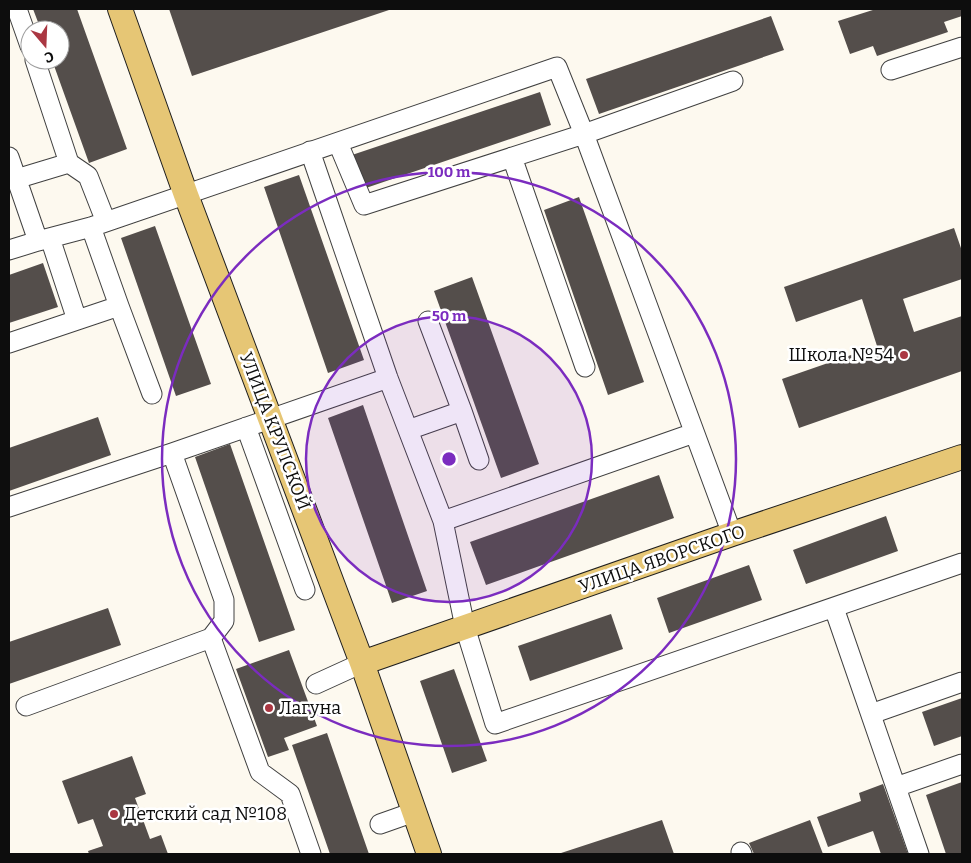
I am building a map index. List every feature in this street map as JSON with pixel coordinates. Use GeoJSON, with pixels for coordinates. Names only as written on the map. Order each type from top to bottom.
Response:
{"type":"FeatureCollection","features":[{"type":"Feature","properties":{"kind":"main road","name":"УЛИЦА КРУПСКОЙ"},"geometry":{"type":"LineString","coordinates":[[120,9],[186,195],[362,662],[429,854]]}},
{"type":"Feature","properties":{"kind":"main road","name":"УЛИЦА ЯВОРСКОГО"},"geometry":{"type":"LineString","coordinates":[[362,662],[962,457]]}},
{"type":"Feature","properties":{"kind":"street"},"geometry":{"type":"LineString","coordinates":[[891,70],[962,47]]}},
{"type":"Feature","properties":{"kind":"street"},"geometry":{"type":"LineString","coordinates":[[9,250],[99,224],[186,195],[557,66],[732,534]]}},
{"type":"Feature","properties":{"kind":"street"},"geometry":{"type":"LineString","coordinates":[[38,70],[69,163],[88,176],[119,306],[152,394]]}},
{"type":"Feature","properties":{"kind":"street"},"geometry":{"type":"LineString","coordinates":[[338,143],[364,205],[584,134],[734,82]]}},
{"type":"Feature","properties":{"kind":"street"},"geometry":{"type":"LineString","coordinates":[[310,151],[388,378],[443,521],[465,627],[495,724],[962,563]]}},
{"type":"Feature","properties":{"kind":"street"},"geometry":{"type":"LineString","coordinates":[[512,157],[585,367]]}},
{"type":"Feature","properties":{"kind":"street"},"geometry":{"type":"LineString","coordinates":[[9,158],[77,320]]}},
{"type":"Feature","properties":{"kind":"street"},"geometry":{"type":"LineString","coordinates":[[16,178],[69,163]]}},
{"type":"Feature","properties":{"kind":"street"},"geometry":{"type":"LineString","coordinates":[[9,343],[119,306]]}},
{"type":"Feature","properties":{"kind":"street"},"geometry":{"type":"LineString","coordinates":[[428,321],[479,460]]}},
{"type":"Feature","properties":{"kind":"street"},"geometry":{"type":"LineString","coordinates":[[9,507],[388,378]]}},
{"type":"Feature","properties":{"kind":"street"},"geometry":{"type":"LineString","coordinates":[[408,430],[462,411]]}},
{"type":"Feature","properties":{"kind":"street"},"geometry":{"type":"LineString","coordinates":[[246,427],[305,590]]}},
{"type":"Feature","properties":{"kind":"street"},"geometry":{"type":"LineString","coordinates":[[443,521],[694,433]]}},
{"type":"Feature","properties":{"kind":"street"},"geometry":{"type":"LineString","coordinates":[[26,706],[211,638],[224,620],[224,600],[172,453]]}},
{"type":"Feature","properties":{"kind":"street"},"geometry":{"type":"LineString","coordinates":[[834,608],[919,854]]}},
{"type":"Feature","properties":{"kind":"street"},"geometry":{"type":"LineString","coordinates":[[211,638],[260,772],[290,794],[311,854]]}},
{"type":"Feature","properties":{"kind":"street"},"geometry":{"type":"LineString","coordinates":[[316,684],[362,662]]}},
{"type":"Feature","properties":{"kind":"street"},"geometry":{"type":"LineString","coordinates":[[871,714],[962,682]]}},
{"type":"Feature","properties":{"kind":"street"},"geometry":{"type":"LineString","coordinates":[[896,787],[962,764]]}},
{"type":"Feature","properties":{"kind":"street"},"geometry":{"type":"LineString","coordinates":[[380,824],[414,812]]}},
{"type":"Feature","properties":{"kind":"building"},"geometry":{"type":"Polygon","coordinates":[[[33,9],[77,9],[127,149],[89,163],[56,70],[70,70],[70,20],[37,20],[33,9]]]}},
{"type":"Feature","properties":{"kind":"building"},"geometry":{"type":"Polygon","coordinates":[[[169,9],[392,9],[192,76],[169,9]]]}},
{"type":"Feature","properties":{"kind":"building"},"geometry":{"type":"Polygon","coordinates":[[[876,9],[962,9],[962,16],[944,22],[948,32],[877,56],[873,46],[850,54],[838,21],[876,9]]]}},
{"type":"Feature","properties":{"kind":"building"},"geometry":{"type":"Polygon","coordinates":[[[771,16],[784,50],[599,114],[586,79],[771,16]]]}},
{"type":"Feature","properties":{"kind":"building"},"geometry":{"type":"Polygon","coordinates":[[[540,92],[551,125],[360,190],[349,156],[540,92]]]}},
{"type":"Feature","properties":{"kind":"building"},"geometry":{"type":"Polygon","coordinates":[[[299,175],[364,360],[328,373],[264,187],[299,175]]]}},
{"type":"Feature","properties":{"kind":"building"},"geometry":{"type":"Polygon","coordinates":[[[579,197],[644,382],[608,395],[544,210],[579,197]]]}},
{"type":"Feature","properties":{"kind":"building"},"geometry":{"type":"Polygon","coordinates":[[[155,226],[211,384],[176,396],[121,238],[155,226]]]}},
{"type":"Feature","properties":{"kind":"building"},"geometry":{"type":"Polygon","coordinates":[[[954,228],[962,251],[962,279],[903,299],[914,332],[962,316],[962,371],[799,428],[782,379],[877,346],[862,299],[796,322],[784,287],[954,228]]]}},
{"type":"Feature","properties":{"kind":"building"},"geometry":{"type":"Polygon","coordinates":[[[43,263],[58,307],[9,323],[9,275],[43,263]]]}},
{"type":"Feature","properties":{"kind":"building"},"geometry":{"type":"Polygon","coordinates":[[[472,277],[539,464],[501,478],[434,291],[472,277]]]}},
{"type":"Feature","properties":{"kind":"building"},"geometry":{"type":"Polygon","coordinates":[[[363,405],[427,591],[392,603],[328,418],[363,405]]]}},
{"type":"Feature","properties":{"kind":"building"},"geometry":{"type":"Polygon","coordinates":[[[98,417],[111,455],[9,491],[9,448],[98,417]]]}},
{"type":"Feature","properties":{"kind":"building"},"geometry":{"type":"Polygon","coordinates":[[[230,444],[295,630],[259,642],[195,457],[230,444]]]}},
{"type":"Feature","properties":{"kind":"building"},"geometry":{"type":"Polygon","coordinates":[[[659,475],[674,518],[486,585],[470,542],[659,475]]]}},
{"type":"Feature","properties":{"kind":"building"},"geometry":{"type":"Polygon","coordinates":[[[886,516],[898,551],[806,584],[793,550],[886,516]]]}},
{"type":"Feature","properties":{"kind":"building"},"geometry":{"type":"Polygon","coordinates":[[[749,565],[762,600],[669,633],[657,598],[749,565]]]}},
{"type":"Feature","properties":{"kind":"building"},"geometry":{"type":"Polygon","coordinates":[[[108,608],[121,645],[9,684],[9,642],[108,608]]]}},
{"type":"Feature","properties":{"kind":"building"},"geometry":{"type":"Polygon","coordinates":[[[611,614],[623,649],[530,681],[518,646],[611,614]]]}},
{"type":"Feature","properties":{"kind":"building"},"geometry":{"type":"Polygon","coordinates":[[[289,650],[317,726],[284,738],[289,750],[268,757],[236,669],[289,650]]]}},
{"type":"Feature","properties":{"kind":"building"},"geometry":{"type":"Polygon","coordinates":[[[454,669],[487,761],[452,773],[420,681],[454,669]]]}},
{"type":"Feature","properties":{"kind":"building"},"geometry":{"type":"Polygon","coordinates":[[[962,698],[962,736],[934,746],[922,712],[962,698]]]}},
{"type":"Feature","properties":{"kind":"building"},"geometry":{"type":"Polygon","coordinates":[[[327,733],[369,854],[330,854],[292,745],[327,733]]]}},
{"type":"Feature","properties":{"kind":"building"},"geometry":{"type":"Polygon","coordinates":[[[132,756],[146,794],[135,798],[150,839],[161,835],[168,854],[89,854],[88,851],[103,846],[93,819],[78,824],[62,781],[132,756]]]}},
{"type":"Feature","properties":{"kind":"building"},"geometry":{"type":"Polygon","coordinates":[[[962,782],[962,854],[946,854],[926,795],[962,782]]]}},
{"type":"Feature","properties":{"kind":"building"},"geometry":{"type":"Polygon","coordinates":[[[883,784],[908,854],[881,854],[873,831],[828,847],[817,817],[861,801],[859,793],[883,784]]]}},
{"type":"Feature","properties":{"kind":"building"},"geometry":{"type":"Polygon","coordinates":[[[662,820],[674,854],[558,854],[662,820]]]}},
{"type":"Feature","properties":{"kind":"building"},"geometry":{"type":"Polygon","coordinates":[[[810,820],[823,854],[754,854],[749,843],[810,820]]]}},
{"type":"Feature","properties":{"kind":"place","name":"Школа №54"},"geometry":{"type":"Point","coordinates":[904,355]}},
{"type":"Feature","properties":{"kind":"place","name":"Лагуна"},"geometry":{"type":"Point","coordinates":[269,708]}},
{"type":"Feature","properties":{"kind":"place","name":"Детский сад №108"},"geometry":{"type":"Point","coordinates":[114,814]}}]}
